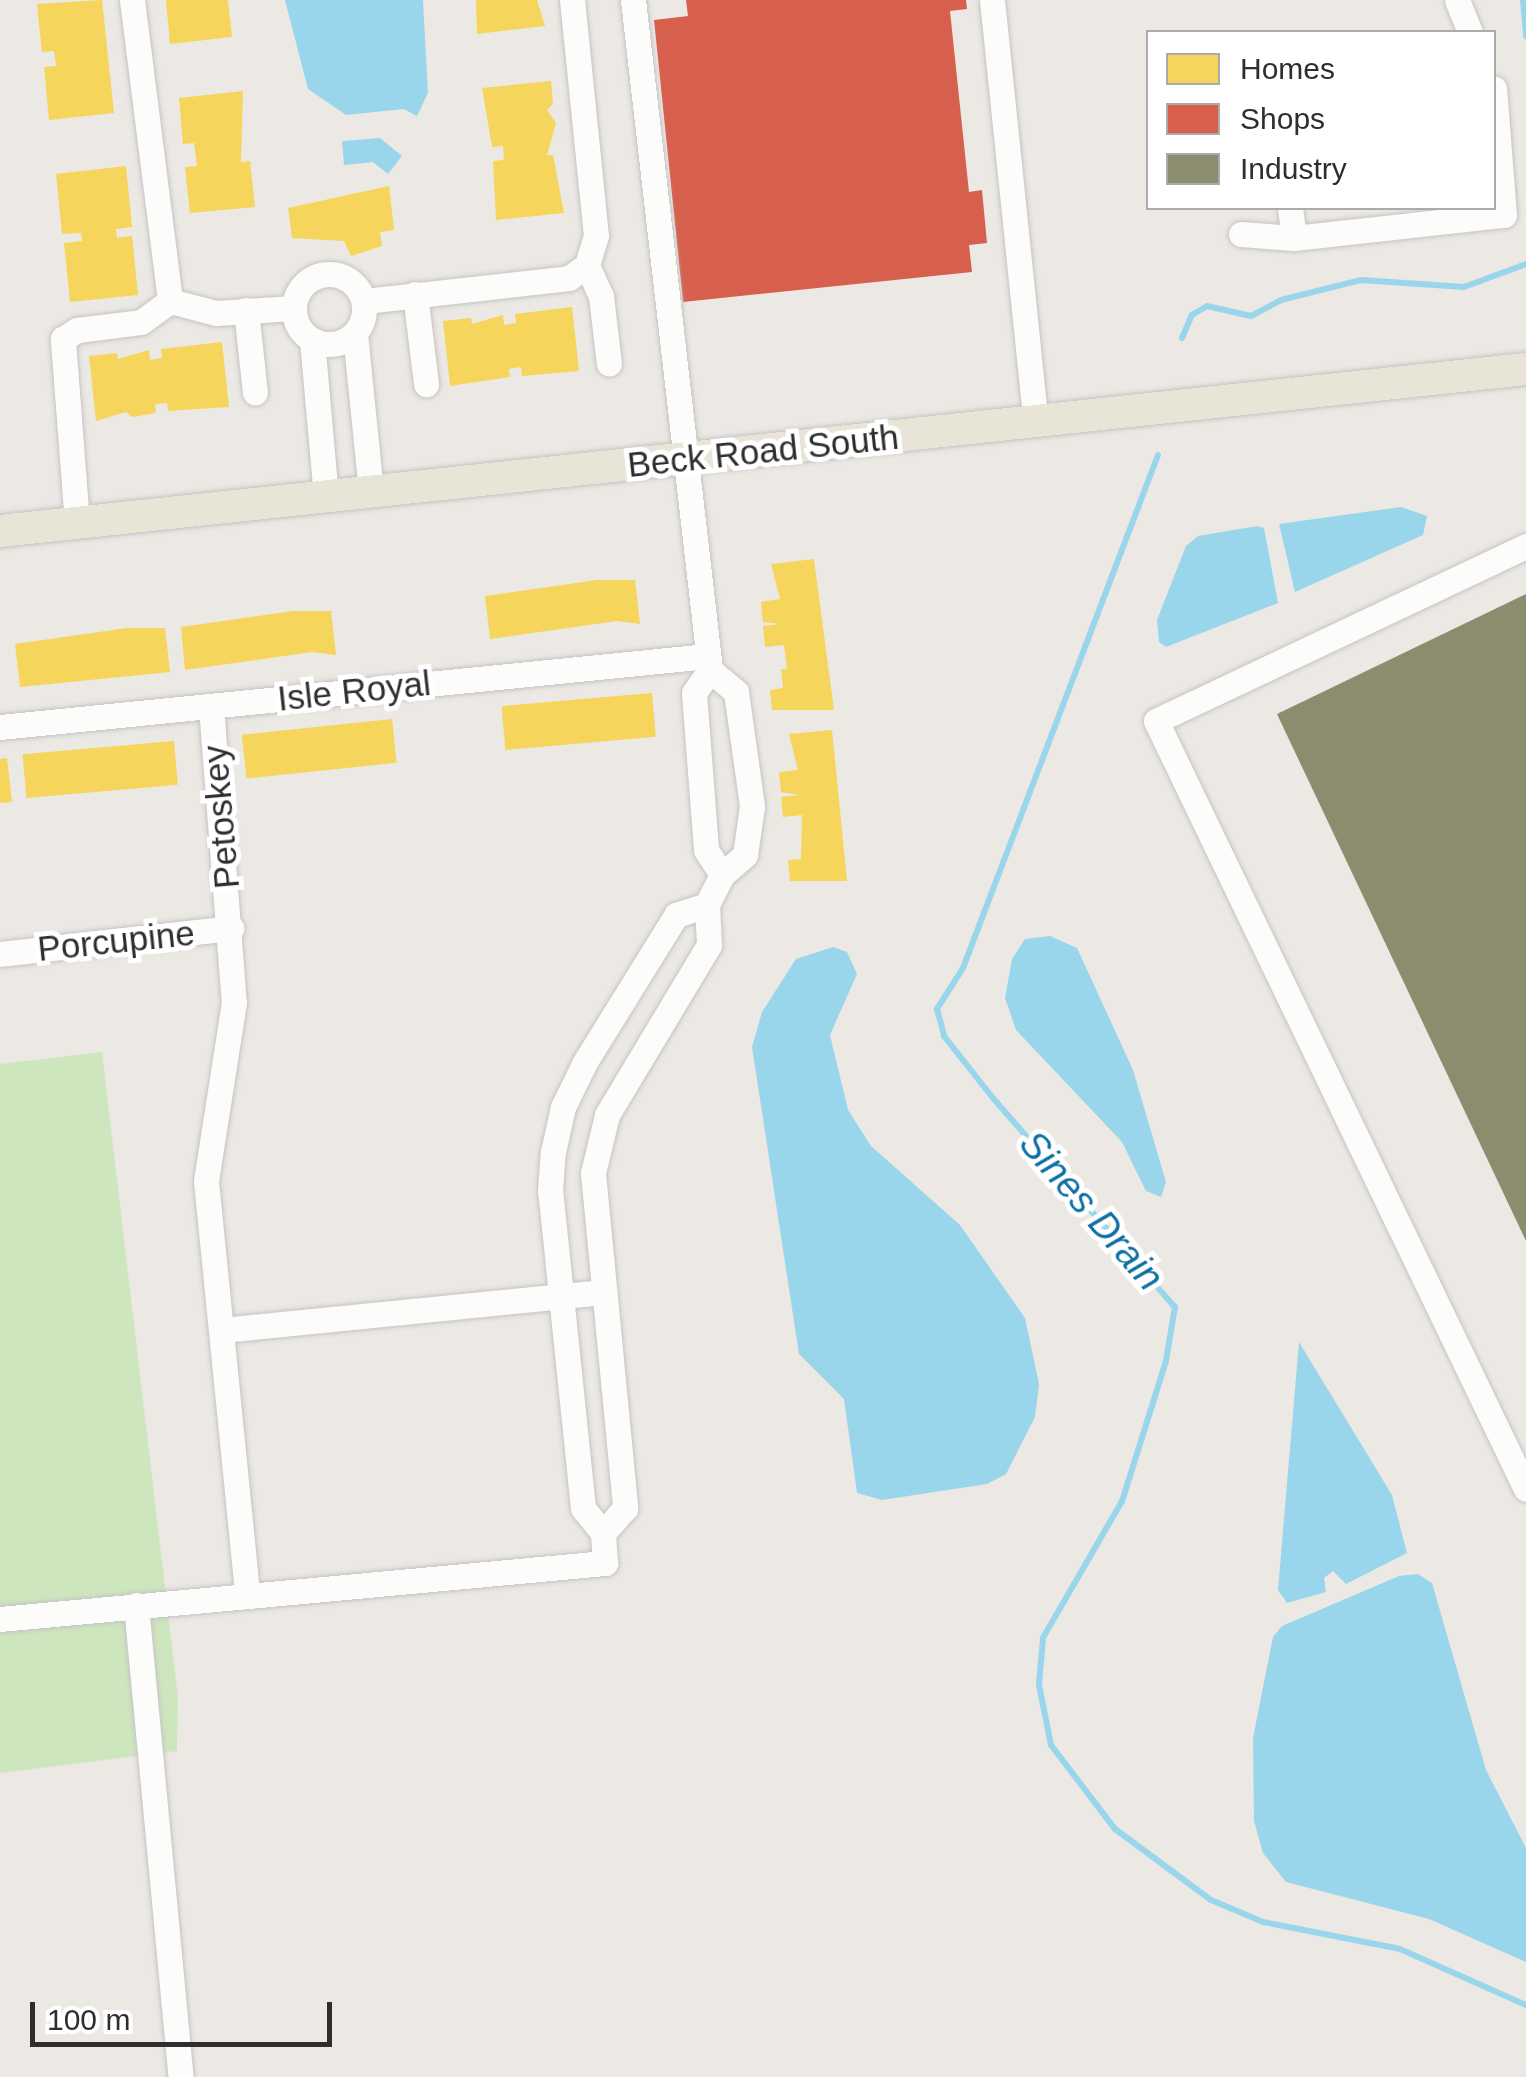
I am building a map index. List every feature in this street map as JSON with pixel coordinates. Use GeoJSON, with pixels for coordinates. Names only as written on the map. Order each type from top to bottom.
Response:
{"type":"FeatureCollection","features":[{"type":"Feature","properties":{"kind":"main road","name":"Beck Road South"},"geometry":{"type":"LineString","coordinates":[[0,530],[1526,370]]}},
{"type":"Feature","properties":{"kind":"street"},"geometry":{"type":"LineString","coordinates":[[132,0],[170,302]]}},
{"type":"Feature","properties":{"kind":"street"},"geometry":{"type":"LineString","coordinates":[[365,301],[568,278],[586,265],[596,236],[572,0]]}},
{"type":"Feature","properties":{"kind":"street"},"geometry":{"type":"LineString","coordinates":[[634,0],[682,459],[709,663],[694,693],[706,850],[722,875]]}},
{"type":"Feature","properties":{"kind":"street"},"geometry":{"type":"LineString","coordinates":[[992,0],[1036,423]]}},
{"type":"Feature","properties":{"kind":"street"},"geometry":{"type":"LineString","coordinates":[[1457,0],[1469,30]]}},
{"type":"Feature","properties":{"kind":"street"},"geometry":{"type":"LineString","coordinates":[[1242,234],[1294,238],[1504,216],[1496,117]]}},
{"type":"Feature","properties":{"kind":"street"},"geometry":{"type":"LineString","coordinates":[[1290,210],[1294,238]]}},
{"type":"Feature","properties":{"kind":"street"},"geometry":{"type":"LineString","coordinates":[[586,265],[601,296],[609,364]]}},
{"type":"Feature","properties":{"kind":"street"},"geometry":{"type":"LineString","coordinates":[[293,308],[303,284],[320,276],[344,277],[365,301]]}},
{"type":"Feature","properties":{"kind":"street"},"geometry":{"type":"LineString","coordinates":[[415,294],[426,384]]}},
{"type":"Feature","properties":{"kind":"street"},"geometry":{"type":"LineString","coordinates":[[365,301],[355,334],[372,492]]}},
{"type":"Feature","properties":{"kind":"street"},"geometry":{"type":"LineString","coordinates":[[170,302],[191,310],[293,308]]}},
{"type":"Feature","properties":{"kind":"street"},"geometry":{"type":"LineString","coordinates":[[77,523],[63,339],[77,330],[141,322],[170,302]]}},
{"type":"Feature","properties":{"kind":"street"},"geometry":{"type":"LineString","coordinates":[[293,308],[312,340],[326,496]]}},
{"type":"Feature","properties":{"kind":"street"},"geometry":{"type":"LineString","coordinates":[[246,310],[255,393]]}},
{"type":"Feature","properties":{"kind":"street"},"geometry":{"type":"LineString","coordinates":[[312,340],[335,343],[355,334]]}},
{"type":"Feature","properties":{"kind":"street"},"geometry":{"type":"LineString","coordinates":[[1526,546],[1156,721],[1526,1490]]}},
{"type":"Feature","properties":{"kind":"street"},"geometry":{"type":"LineString","coordinates":[[603,1533],[626,1508],[593,1173],[598,1143],[607,1114],[709,945],[707,905],[722,875],[744,855],[752,806],[736,692],[709,663]]}},
{"type":"Feature","properties":{"kind":"street","name":"Isle Royal"},"geometry":{"type":"LineString","coordinates":[[0,727],[709,663]]}},
{"type":"Feature","properties":{"kind":"street","name":"Petoskey"},"geometry":{"type":"LineString","coordinates":[[211,706],[232,928],[230,1048],[206,1180],[247,1594]]}},
{"type":"Feature","properties":{"kind":"street"},"geometry":{"type":"LineString","coordinates":[[0,1619],[605,1563],[603,1533],[582,1508],[550,1191],[563,1107],[676,915],[707,905]]}},
{"type":"Feature","properties":{"kind":"street","name":"Porcupine"},"geometry":{"type":"LineString","coordinates":[[0,954],[232,928]]}},
{"type":"Feature","properties":{"kind":"street"},"geometry":{"type":"LineString","coordinates":[[222,1330],[603,1292]]}},
{"type":"Feature","properties":{"kind":"street"},"geometry":{"type":"LineString","coordinates":[[136,1606],[181,2077]]}},
{"type":"Feature","properties":{"kind":"green space"},"geometry":{"type":"Polygon","coordinates":[[[102,1052],[178,1697],[177,1751],[0,1773],[0,1064],[102,1052]]]}},
{"type":"Feature","properties":{"kind":"water"},"geometry":{"type":"Polygon","coordinates":[[[285,0],[423,0],[428,93],[417,116],[404,109],[346,115],[308,89],[285,0]]]}},
{"type":"Feature","properties":{"kind":"water"},"geometry":{"type":"Polygon","coordinates":[[[380,138],[402,156],[388,174],[373,162],[344,165],[342,141],[380,138]]]}},
{"type":"Feature","properties":{"kind":"water"},"geometry":{"type":"Polygon","coordinates":[[[1401,507],[1427,516],[1423,535],[1295,592],[1279,524],[1401,507]]]}},
{"type":"Feature","properties":{"kind":"water"},"geometry":{"type":"Polygon","coordinates":[[[1264,528],[1278,603],[1166,647],[1159,642],[1157,620],[1186,546],[1198,536],[1264,528]]]}},
{"type":"Feature","properties":{"kind":"water"},"geometry":{"type":"Polygon","coordinates":[[[1050,936],[1077,948],[1133,1070],[1166,1182],[1161,1197],[1146,1191],[1122,1142],[1016,1030],[1005,998],[1012,959],[1025,939],[1050,936]]]}},
{"type":"Feature","properties":{"kind":"water"},"geometry":{"type":"Polygon","coordinates":[[[833,947],[847,952],[857,974],[830,1035],[848,1110],[871,1146],[960,1225],[1025,1318],[1039,1384],[1035,1417],[1006,1474],[987,1484],[882,1500],[857,1493],[844,1399],[799,1354],[752,1047],[762,1012],[796,959],[833,947]]]}},
{"type":"Feature","properties":{"kind":"water"},"geometry":{"type":"Polygon","coordinates":[[[1299,1342],[1392,1495],[1407,1553],[1346,1584],[1333,1571],[1324,1578],[1326,1592],[1287,1603],[1278,1590],[1299,1342]]]}},
{"type":"Feature","properties":{"kind":"water"},"geometry":{"type":"Polygon","coordinates":[[[1418,1574],[1432,1583],[1486,1770],[1526,1848],[1526,1962],[1429,1919],[1286,1882],[1263,1853],[1254,1821],[1253,1738],[1273,1637],[1282,1626],[1399,1576],[1418,1574]]]}},
{"type":"Feature","properties":{"kind":"building: Homes"},"geometry":{"type":"Polygon","coordinates":[[[102,0],[114,113],[49,120],[44,67],[56,66],[54,51],[42,52],[37,4],[102,0]]]}},
{"type":"Feature","properties":{"kind":"building: Homes"},"geometry":{"type":"Polygon","coordinates":[[[166,0],[228,0],[232,37],[170,44],[166,0]]]}},
{"type":"Feature","properties":{"kind":"building: Homes"},"geometry":{"type":"Polygon","coordinates":[[[476,0],[537,0],[545,26],[477,34],[476,0]]]}},
{"type":"Feature","properties":{"kind":"building: Homes"},"geometry":{"type":"Polygon","coordinates":[[[551,81],[553,104],[547,110],[556,123],[547,155],[553,155],[564,213],[496,220],[493,161],[504,160],[503,146],[492,147],[482,88],[551,81]]]}},
{"type":"Feature","properties":{"kind":"building: Homes"},"geometry":{"type":"Polygon","coordinates":[[[243,91],[241,162],[250,161],[255,207],[190,213],[185,167],[197,166],[194,143],[183,144],[179,98],[243,91]]]}},
{"type":"Feature","properties":{"kind":"building: Homes"},"geometry":{"type":"Polygon","coordinates":[[[126,166],[132,227],[116,229],[117,238],[132,236],[138,295],[70,302],[64,243],[82,241],[81,233],[62,234],[56,174],[126,166]]]}},
{"type":"Feature","properties":{"kind":"building: Homes"},"geometry":{"type":"Polygon","coordinates":[[[389,186],[394,230],[380,232],[382,246],[351,256],[344,241],[292,238],[288,208],[389,186]]]}},
{"type":"Feature","properties":{"kind":"building: Homes"},"geometry":{"type":"Polygon","coordinates":[[[572,307],[579,371],[522,376],[521,367],[509,369],[510,377],[450,386],[443,321],[471,318],[472,324],[503,315],[504,325],[516,323],[515,314],[572,307]]]}},
{"type":"Feature","properties":{"kind":"building: Homes"},"geometry":{"type":"Polygon","coordinates":[[[222,342],[229,407],[168,411],[167,403],[155,404],[156,413],[132,417],[126,412],[96,421],[89,356],[117,353],[118,359],[149,350],[150,360],[162,358],[161,349],[222,342]]]}},
{"type":"Feature","properties":{"kind":"building: Homes"},"geometry":{"type":"Polygon","coordinates":[[[814,559],[834,710],[772,710],[770,690],[783,688],[781,669],[787,669],[784,645],[765,647],[763,626],[781,624],[763,622],[761,602],[780,599],[771,564],[814,559]]]}},
{"type":"Feature","properties":{"kind":"building: Homes"},"geometry":{"type":"Polygon","coordinates":[[[597,580],[635,580],[640,624],[617,621],[490,639],[485,596],[597,580]]]}},
{"type":"Feature","properties":{"kind":"building: Homes"},"geometry":{"type":"Polygon","coordinates":[[[293,611],[331,611],[336,655],[312,652],[185,670],[181,627],[293,611]]]}},
{"type":"Feature","properties":{"kind":"building: Homes"},"geometry":{"type":"Polygon","coordinates":[[[127,628],[165,628],[170,672],[20,687],[15,644],[127,628]]]}},
{"type":"Feature","properties":{"kind":"building: Homes"},"geometry":{"type":"Polygon","coordinates":[[[652,693],[656,737],[505,750],[502,706],[652,693]]]}},
{"type":"Feature","properties":{"kind":"building: Homes"},"geometry":{"type":"Polygon","coordinates":[[[392,719],[397,763],[246,779],[242,735],[392,719]]]}},
{"type":"Feature","properties":{"kind":"building: Homes"},"geometry":{"type":"Polygon","coordinates":[[[832,730],[847,881],[790,881],[788,860],[801,859],[802,815],[783,817],[781,797],[799,795],[781,792],[779,772],[798,770],[789,734],[832,730]]]}},
{"type":"Feature","properties":{"kind":"building: Homes"},"geometry":{"type":"Polygon","coordinates":[[[174,741],[178,785],[26,798],[23,754],[174,741]]]}},
{"type":"Feature","properties":{"kind":"building: Homes"},"geometry":{"type":"Polygon","coordinates":[[[7,758],[12,802],[0,803],[0,759],[7,758]]]}},
{"type":"Feature","properties":{"kind":"building: Shops"},"geometry":{"type":"Polygon","coordinates":[[[686,0],[966,0],[967,9],[950,11],[969,192],[982,190],[987,243],[969,245],[972,272],[683,302],[654,20],[688,16],[686,0]]]}},
{"type":"Feature","properties":{"kind":"building: Industry"},"geometry":{"type":"Polygon","coordinates":[[[1526,594],[1526,1241],[1277,714],[1526,594]]]}},
{"type":"Feature","properties":{"kind":"waterway","name":"Sines Drain"},"geometry":{"type":"LineString","coordinates":[[1523,0],[1526,37]]}},
{"type":"Feature","properties":{"kind":"waterway","name":"Sines Drain"},"geometry":{"type":"LineString","coordinates":[[1182,338],[1192,315],[1207,306],[1251,316],[1281,300],[1361,280],[1464,287],[1526,264]]}},
{"type":"Feature","properties":{"kind":"waterway","name":"Sines Drain"},"geometry":{"type":"LineString","coordinates":[[1158,455],[963,968],[937,1009],[944,1036],[993,1098],[1175,1307],[1166,1361],[1122,1501],[1043,1638],[1039,1685],[1051,1745],[1115,1829],[1211,1900],[1263,1922],[1400,1949],[1526,2005]]}}]}
